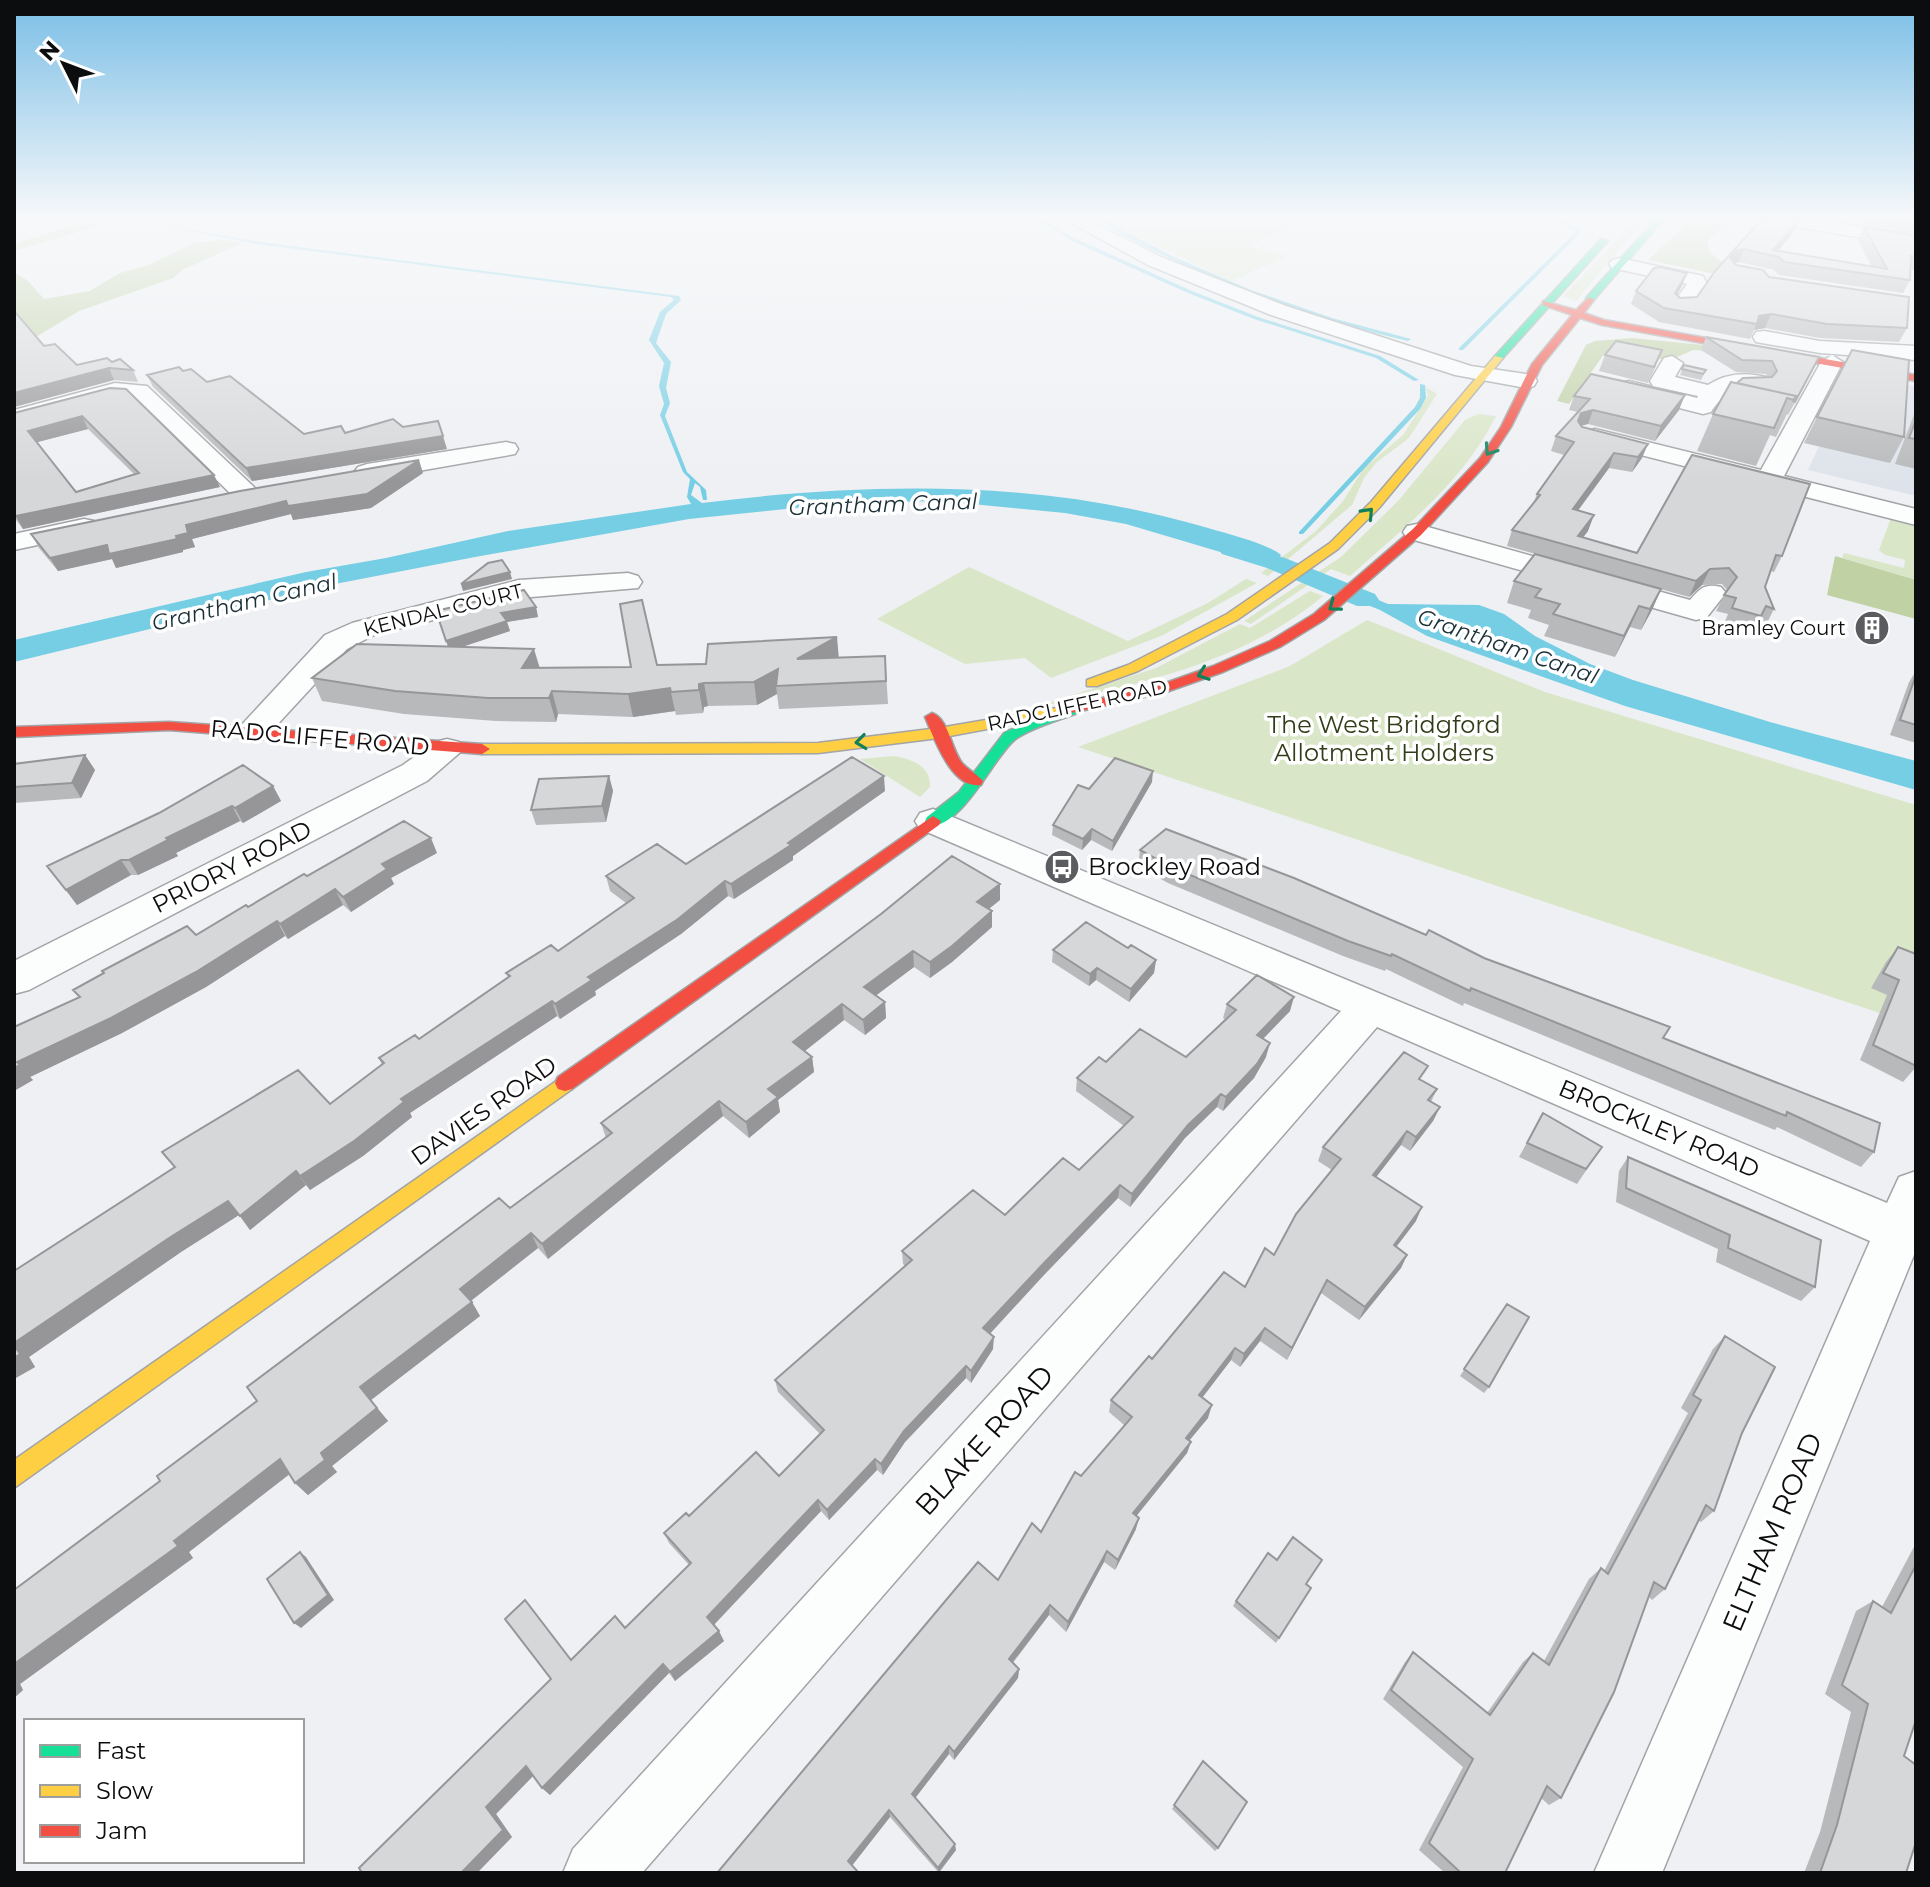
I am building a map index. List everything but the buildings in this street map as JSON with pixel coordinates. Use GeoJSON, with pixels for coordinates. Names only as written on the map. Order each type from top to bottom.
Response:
{"type":"FeatureCollection","features":[{"type":"Feature","properties":{"kind":"main road","name":"RADCLIFFE ROAD"},"geometry":{"type":"LineString","coordinates":[[935,725],[1067,690],[1133,668],[1232,617],[1334,546],[1375,505],[1542,307]]}},
{"type":"Feature","properties":{"kind":"main road"},"geometry":{"type":"LineString","coordinates":[[1559,307],[1630,328],[1667,331],[1916,378]]}},
{"type":"Feature","properties":{"kind":"main road","name":"RADCLIFFE ROAD"},"geometry":{"type":"LineString","coordinates":[[14,732],[124,726],[252,732],[447,749],[627,749],[935,725],[1075,709],[1161,689],[1275,644],[1319,617],[1417,532],[1484,460],[1511,419],[1526,381],[1580,307]]}},
{"type":"Feature","properties":{"kind":"main road"},"geometry":{"type":"LineString","coordinates":[[1518,335],[1575,312]]}},
{"type":"Feature","properties":{"kind":"main road"},"geometry":{"type":"LineString","coordinates":[[1562,334],[1667,331]]}},
{"type":"Feature","properties":{"kind":"main road","name":"DAVIES ROAD"},"geometry":{"type":"LineString","coordinates":[[14,1475],[933,821],[965,796],[1010,735],[1075,709]]}},
{"type":"Feature","properties":{"kind":"main road"},"geometry":{"type":"LineString","coordinates":[[935,725],[956,766],[975,781]]}},
{"type":"Feature","properties":{"kind":"street"},"geometry":{"type":"LineString","coordinates":[[1263,307],[1311,324],[1427,356],[1450,367],[1487,371],[1526,381]]}},
{"type":"Feature","properties":{"kind":"street"},"geometry":{"type":"LineString","coordinates":[[1764,337],[1820,347],[1916,353]]}},
{"type":"Feature","properties":{"kind":"street"},"geometry":{"type":"LineString","coordinates":[[1427,356],[1462,402]]}},
{"type":"Feature","properties":{"kind":"street"},"geometry":{"type":"LineString","coordinates":[[1773,471],[1832,362]]}},
{"type":"Feature","properties":{"kind":"street"},"geometry":{"type":"LineString","coordinates":[[1672,363],[1661,381],[1733,413]]}},
{"type":"Feature","properties":{"kind":"street"},"geometry":{"type":"LineString","coordinates":[[1707,399],[1718,386],[1743,379],[1758,382]]}},
{"type":"Feature","properties":{"kind":"street"},"geometry":{"type":"LineString","coordinates":[[1603,382],[1707,399]]}},
{"type":"Feature","properties":{"kind":"street"},"geometry":{"type":"LineString","coordinates":[[14,417],[115,390],[139,391],[245,493]]}},
{"type":"Feature","properties":{"kind":"street"},"geometry":{"type":"LineString","coordinates":[[1772,422],[1797,427]]}},
{"type":"Feature","properties":{"kind":"street"},"geometry":{"type":"LineString","coordinates":[[1587,434],[1773,471],[1916,517]]}},
{"type":"Feature","properties":{"kind":"street"},"geometry":{"type":"LineString","coordinates":[[337,477],[506,449]]}},
{"type":"Feature","properties":{"kind":"street"},"geometry":{"type":"LineString","coordinates":[[214,500],[276,488]]}},
{"type":"Feature","properties":{"kind":"street"},"geometry":{"type":"LineString","coordinates":[[14,542],[107,522]]}},
{"type":"Feature","properties":{"kind":"street"},"geometry":{"type":"LineString","coordinates":[[1417,532],[1696,611],[1711,593]]}},
{"type":"Feature","properties":{"kind":"street","name":"KENDAL COURT"},"geometry":{"type":"LineString","coordinates":[[252,732],[336,642],[363,629],[519,589],[628,582]]}},
{"type":"Feature","properties":{"kind":"street","name":"PRIORY ROAD"},"geometry":{"type":"LineString","coordinates":[[14,979],[415,773],[447,749]]}},
{"type":"Feature","properties":{"kind":"street","name":"BROCKLEY ROAD"},"geometry":{"type":"LineString","coordinates":[[933,821],[1370,1007],[1908,1211]]}},
{"type":"Feature","properties":{"kind":"street","name":"BLAKE ROAD"},"geometry":{"type":"LineString","coordinates":[[597,1873],[1370,1007]]}},
{"type":"Feature","properties":{"kind":"street","name":"ELTHAM ROAD"},"geometry":{"type":"LineString","coordinates":[[1628,1873],[1908,1211]]}},
{"type":"Feature","properties":{"kind":"shaded area"},"geometry":{"type":"Polygon","coordinates":[[[1852,375],[1916,387],[1916,496],[1808,470],[1852,375]]]}},
{"type":"Feature","properties":{"kind":"green space"},"geometry":{"type":"Polygon","coordinates":[[[14,307],[90,307],[36,337],[14,317],[14,307]]]}},
{"type":"Feature","properties":{"kind":"green space"},"geometry":{"type":"Polygon","coordinates":[[[1632,338],[1714,346],[1709,351],[1693,350],[1673,359],[1604,354],[1569,404],[1557,401],[1586,345],[1595,341],[1632,338]]]}},
{"type":"Feature","properties":{"kind":"green space"},"geometry":{"type":"Polygon","coordinates":[[[1426,387],[1437,394],[1409,438],[1376,463],[1364,478],[1352,505],[1268,576],[1261,573],[1316,531],[1343,501],[1364,468],[1403,435],[1428,396],[1426,387]]]}},
{"type":"Feature","properties":{"kind":"green space"},"geometry":{"type":"Polygon","coordinates":[[[1478,414],[1496,416],[1483,440],[1450,483],[1391,540],[1350,576],[1331,569],[1251,624],[1244,621],[1341,557],[1399,500],[1465,420],[1478,414]]]}},
{"type":"Feature","properties":{"kind":"green space"},"geometry":{"type":"Polygon","coordinates":[[[1891,518],[1916,526],[1916,580],[1842,558],[1844,553],[1904,568],[1905,560],[1885,555],[1879,550],[1891,518]]]}},
{"type":"Feature","properties":{"kind":"green space"},"geometry":{"type":"Polygon","coordinates":[[[1835,556],[1916,580],[1916,619],[1827,595],[1835,556]]]}},
{"type":"Feature","properties":{"kind":"green space"},"geometry":{"type":"Polygon","coordinates":[[[969,567],[1128,641],[1208,603],[1246,579],[1257,583],[1161,636],[1051,678],[1025,658],[965,664],[877,619],[969,567]]]}},
{"type":"Feature","properties":{"kind":"green space"},"geometry":{"type":"Polygon","coordinates":[[[1310,591],[1323,596],[1291,620],[1220,656],[1144,681],[1027,710],[1156,668],[1240,624],[1250,628],[1310,591]]]}},
{"type":"Feature","properties":{"kind":"green space","name":"The West Bridgford Allotment Holders"},"geometry":{"type":"Polygon","coordinates":[[[1367,620],[1545,692],[1916,805],[1916,1025],[1078,747],[1290,666],[1367,620]]]}},
{"type":"Feature","properties":{"kind":"green space"},"geometry":{"type":"Polygon","coordinates":[[[894,756],[914,762],[924,769],[930,787],[920,797],[860,759],[894,756]]]}},
{"type":"Feature","properties":{"kind":"water","name":"Grantham Canal"},"geometry":{"type":"Polygon","coordinates":[[[666,307],[673,307],[666,314],[656,343],[671,362],[666,388],[670,403],[665,416],[687,472],[706,490],[707,500],[703,500],[700,487],[695,483],[691,495],[702,503],[828,491],[953,489],[1016,493],[1140,511],[1243,538],[1281,555],[1271,567],[1126,524],[1065,513],[941,501],[843,503],[689,519],[475,557],[340,583],[14,662],[14,640],[306,572],[508,531],[691,504],[687,497],[690,479],[683,472],[660,415],[664,404],[659,386],[664,363],[649,340],[660,312],[666,307]]]}},
{"type":"Feature","properties":{"kind":"water","name":"Grantham Canal"},"geometry":{"type":"Polygon","coordinates":[[[1325,578],[1388,604],[1479,605],[1504,614],[1535,636],[1590,664],[1633,680],[1770,722],[1916,761],[1916,790],[1625,706],[1427,636],[1380,610],[1316,584],[1325,578]]]}},
{"type":"Feature","properties":{"kind":"waterway"},"geometry":{"type":"LineString","coordinates":[[1228,307],[1378,357],[1416,380]]}},
{"type":"Feature","properties":{"kind":"waterway"},"geometry":{"type":"LineString","coordinates":[[1293,307],[1408,339]]}},
{"type":"Feature","properties":{"kind":"waterway"},"geometry":{"type":"LineString","coordinates":[[1461,349],[1503,307]]}},
{"type":"Feature","properties":{"kind":"waterway"},"geometry":{"type":"LineString","coordinates":[[1301,533],[1418,408],[1423,398],[1422,385]]}},
{"type":"Feature","properties":{"kind":"waterway","name":"Grantham Canal"},"geometry":{"type":"LineString","coordinates":[[1231,549],[1276,563],[1366,600]]}},
{"type":"Feature","properties":{"kind":"traffic: fast"},"geometry":{"type":"LineString","coordinates":[[1498,358],[1544,307]]}},
{"type":"Feature","properties":{"kind":"traffic: fast"},"geometry":{"type":"LineString","coordinates":[[933,821],[965,796],[1010,735],[1075,709]]}},
{"type":"Feature","properties":{"kind":"traffic: slow"},"geometry":{"type":"LineString","coordinates":[[1092,683],[1133,668],[1232,617],[1334,546],[1375,505],[1498,358]]}},
{"type":"Feature","properties":{"kind":"traffic: slow"},"geometry":{"type":"LineString","coordinates":[[482,749],[818,748],[939,733],[1062,711]]}},
{"type":"Feature","properties":{"kind":"traffic: slow"},"geometry":{"type":"LineString","coordinates":[[14,1475],[565,1083]]}},
{"type":"Feature","properties":{"kind":"traffic: jam"},"geometry":{"type":"LineString","coordinates":[[1558,307],[1602,322],[1916,378]]}},
{"type":"Feature","properties":{"kind":"traffic: jam"},"geometry":{"type":"LineString","coordinates":[[1062,711],[1161,689],[1218,669],[1275,644],[1319,617],[1417,532],[1484,460],[1506,427],[1537,364],[1583,307]]}},
{"type":"Feature","properties":{"kind":"traffic: jam"},"geometry":{"type":"LineString","coordinates":[[932,717],[956,766],[975,781]]}},
{"type":"Feature","properties":{"kind":"traffic: jam"},"geometry":{"type":"LineString","coordinates":[[14,732],[169,726],[482,749]]}},
{"type":"Feature","properties":{"kind":"traffic: jam"},"geometry":{"type":"LineString","coordinates":[[565,1083],[933,821]]}},
{"type":"Feature","properties":{"kind":"place","name":"Bramley Court"},"geometry":{"type":"Point","coordinates":[1872,628]}},
{"type":"Feature","properties":{"kind":"place","name":"Brockley Road"},"geometry":{"type":"Point","coordinates":[1062,867]}}]}
